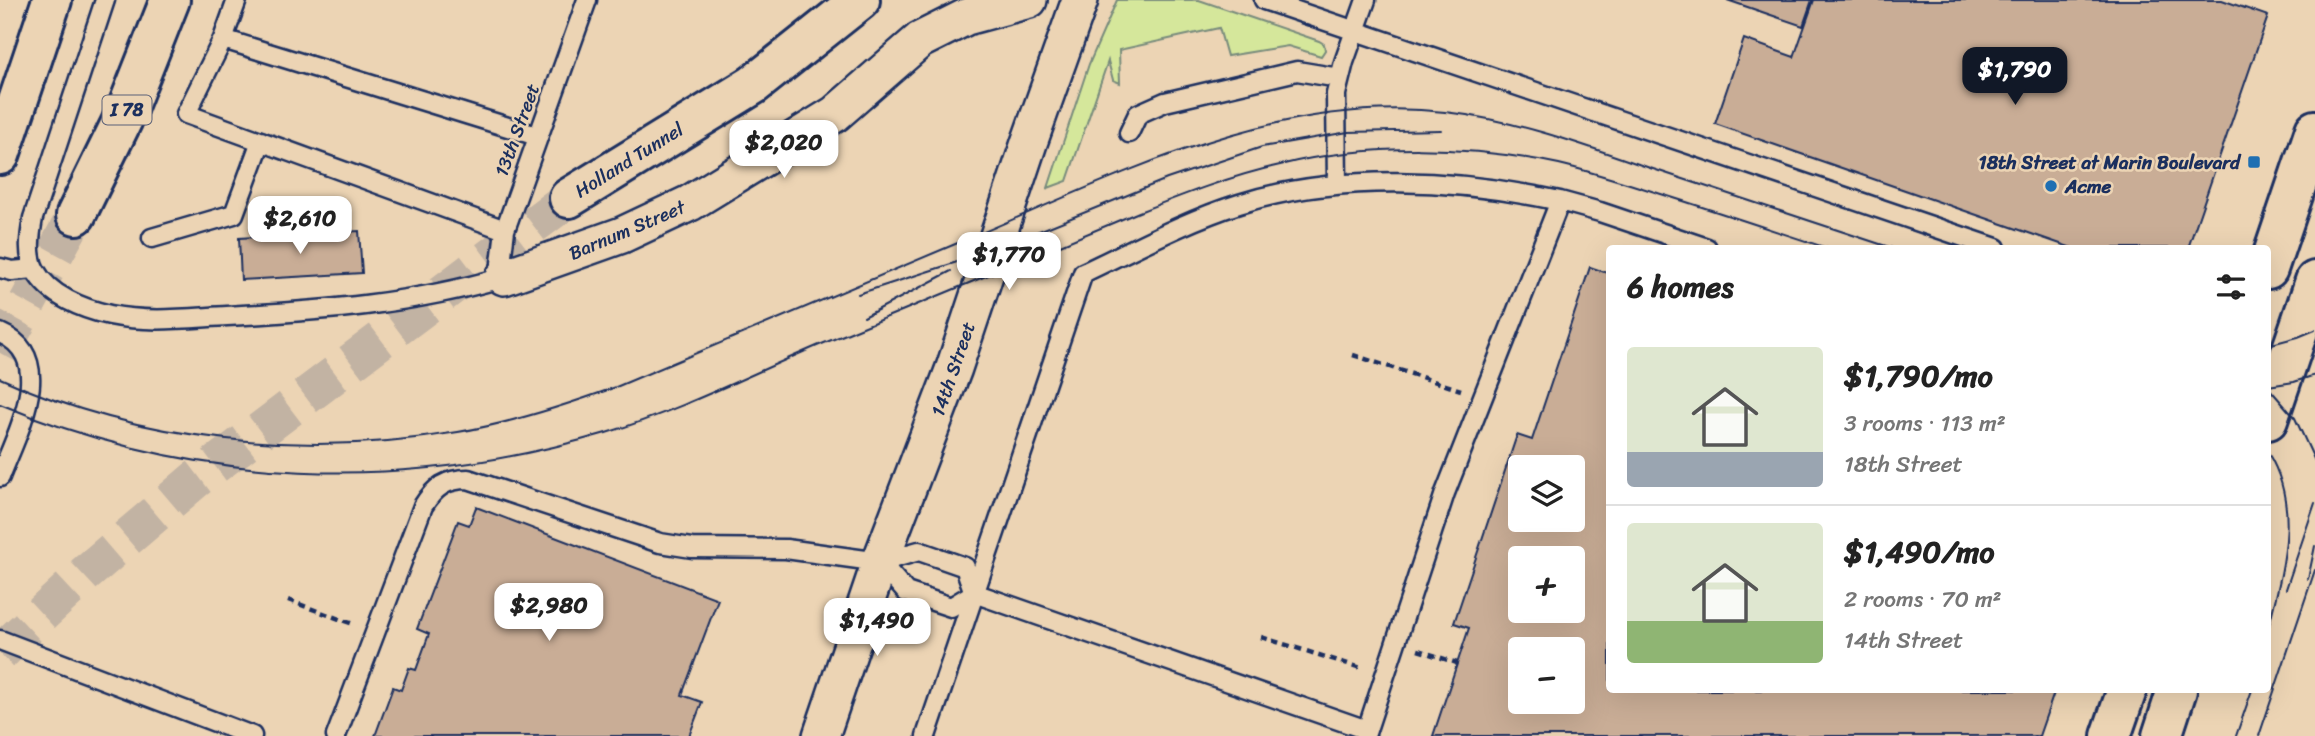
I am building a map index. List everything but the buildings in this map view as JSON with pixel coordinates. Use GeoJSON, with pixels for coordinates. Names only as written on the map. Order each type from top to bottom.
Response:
{"type":"FeatureCollection","features":[{"type":"Feature","properties":{"kind":"main road"},"geometry":{"type":"LineString","coordinates":[[0,155],[52,0]]}},
{"type":"Feature","properties":{"kind":"main road","name":"I 78"},"geometry":{"type":"LineString","coordinates":[[76,215],[123,120],[170,0]]}},
{"type":"Feature","properties":{"kind":"main road","name":"Holland Tunnel"},"geometry":{"type":"LineString","coordinates":[[569,198],[753,85],[860,0]]}},
{"type":"Feature","properties":{"kind":"main road"},"geometry":{"type":"LineString","coordinates":[[2271,259],[2315,130]]}},
{"type":"Feature","properties":{"kind":"main road"},"geometry":{"type":"LineString","coordinates":[[2271,412],[2315,281]]}},
{"type":"Feature","properties":{"kind":"main road"},"geometry":{"type":"LineString","coordinates":[[2111,736],[2126,693]]}},
{"type":"Feature","properties":{"kind":"main road"},"geometry":{"type":"LineString","coordinates":[[2162,736],[2176,693]]}},
{"type":"Feature","properties":{"kind":"street","name":"Barnum Street"},"geometry":{"type":"LineString","coordinates":[[504,277],[622,235],[690,203],[835,114],[920,40],[966,17],[1029,0]]}},
{"type":"Feature","properties":{"kind":"street","name":"14th Street"},"geometry":{"type":"LineString","coordinates":[[821,736],[880,562],[954,368],[1080,0]]}},
{"type":"Feature","properties":{"kind":"lane"},"geometry":{"type":"LineString","coordinates":[[105,0],[33,218],[30,246],[34,268],[54,292],[74,303],[103,313],[135,319],[354,308],[440,295],[504,277]]}},
{"type":"Feature","properties":{"kind":"lane"},"geometry":{"type":"LineString","coordinates":[[237,0],[223,38],[186,114],[505,230]]}},
{"type":"Feature","properties":{"kind":"lane","name":"13th Street"},"geometry":{"type":"LineString","coordinates":[[504,277],[501,263],[505,230],[587,0]]}},
{"type":"Feature","properties":{"kind":"lane"},"geometry":{"type":"LineString","coordinates":[[1264,0],[1987,245]]}},
{"type":"Feature","properties":{"kind":"lane"},"geometry":{"type":"LineString","coordinates":[[1337,184],[1336,94],[1366,0]]}},
{"type":"Feature","properties":{"kind":"lane"},"geometry":{"type":"LineString","coordinates":[[223,38],[537,136]]}},
{"type":"Feature","properties":{"kind":"lane"},"geometry":{"type":"LineString","coordinates":[[1129,133],[1138,114],[1178,99],[1297,71],[1339,78]]}},
{"type":"Feature","properties":{"kind":"lane"},"geometry":{"type":"LineString","coordinates":[[152,238],[234,214],[261,141]]}},
{"type":"Feature","properties":{"kind":"lane"},"geometry":{"type":"LineString","coordinates":[[926,736],[1083,273],[1204,217],[1239,204],[1337,184],[1451,186],[1527,194],[1600,212],[1698,245]]}},
{"type":"Feature","properties":{"kind":"lane"},"geometry":{"type":"LineString","coordinates":[[974,593],[1366,733],[1445,493],[1560,201]]}},
{"type":"Feature","properties":{"kind":"lane"},"geometry":{"type":"LineString","coordinates":[[0,268],[12,271],[34,268]]}},
{"type":"Feature","properties":{"kind":"lane"},"geometry":{"type":"LineString","coordinates":[[0,333],[18,343],[26,355],[31,382],[27,404],[0,477]]}},
{"type":"Feature","properties":{"kind":"lane"},"geometry":{"type":"LineString","coordinates":[[336,736],[424,506],[437,488],[446,481],[468,479],[660,543],[692,548],[786,549],[880,562],[919,551],[965,567],[974,593]]}},
{"type":"Feature","properties":{"kind":"lane"},"geometry":{"type":"LineString","coordinates":[[880,562],[906,592],[951,607],[974,593]]}},
{"type":"Feature","properties":{"kind":"lane"},"geometry":{"type":"LineString","coordinates":[[0,640],[252,736]]}},
{"type":"Feature","properties":{"kind":"path"},"geometry":{"type":"LineString","coordinates":[[1353,355],[1482,396]]}},
{"type":"Feature","properties":{"kind":"path"},"geometry":{"type":"LineString","coordinates":[[288,600],[357,626]]}},
{"type":"Feature","properties":{"kind":"path"},"geometry":{"type":"LineString","coordinates":[[1261,637],[1385,676]]}},
{"type":"Feature","properties":{"kind":"path"},"geometry":{"type":"LineString","coordinates":[[1396,642],[1457,663]]}},
{"type":"Feature","properties":{"kind":"green space"},"geometry":{"type":"Polygon","coordinates":[[[1117,0],[1199,0],[1319,41],[1324,44],[1325,50],[1321,56],[1288,46],[1227,56],[1219,28],[1119,50],[1120,83],[1113,80],[1108,61],[1067,181],[1048,188],[1089,64],[1117,0]]]}},
{"type":"Feature","properties":{"kind":"tunnel"},"geometry":{"type":"LineString","coordinates":[[0,653],[85,574],[195,480],[569,198]]}},
{"type":"Feature","properties":{"kind":"tunnel"},"geometry":{"type":"LineString","coordinates":[[0,353],[76,215]]}},
{"type":"Feature","properties":{"kind":"tram line"},"geometry":{"type":"LineString","coordinates":[[0,378],[54,400],[109,417],[224,439],[342,444],[458,432],[538,413],[616,387],[1085,188],[1202,144],[1261,127],[1322,115],[1383,109],[1445,112],[1522,127],[1883,245]]}},
{"type":"Feature","properties":{"kind":"tram line"},"geometry":{"type":"LineString","coordinates":[[858,294],[985,253],[1167,179],[1262,147],[1348,132],[1441,130]]}},
{"type":"Feature","properties":{"kind":"tram line"},"geometry":{"type":"LineString","coordinates":[[0,404],[74,431],[149,452],[224,465],[300,472],[377,472],[453,465],[530,452],[606,433],[660,414],[817,346],[1191,192],[1262,169],[1348,153],[1455,150],[1559,164],[1818,245]]}},
{"type":"Feature","properties":{"kind":"tram line"},"geometry":{"type":"LineString","coordinates":[[864,317],[951,271]]}},
{"type":"Feature","properties":{"kind":"tram line"},"geometry":{"type":"LineString","coordinates":[[2271,344],[2315,330]]}},
{"type":"Feature","properties":{"kind":"tram line"},"geometry":{"type":"LineString","coordinates":[[2271,386],[2315,375]]}},
{"type":"Feature","properties":{"kind":"tram line"},"geometry":{"type":"LineString","coordinates":[[2271,390],[2295,418],[2315,461]]}},
{"type":"Feature","properties":{"kind":"tram line"},"geometry":{"type":"LineString","coordinates":[[2271,459],[2284,496],[2287,518],[2283,563],[2271,618]]}},
{"type":"Feature","properties":{"kind":"tram line"},"geometry":{"type":"LineString","coordinates":[[2286,589],[2315,503]]}},
{"type":"Feature","properties":{"kind":"tram line"},"geometry":{"type":"LineString","coordinates":[[2308,579],[2315,546]]}},
{"type":"Feature","properties":{"kind":"tram line"},"geometry":{"type":"LineString","coordinates":[[2259,736],[2315,570]]}},
{"type":"Feature","properties":{"kind":"tram line"},"geometry":{"type":"LineString","coordinates":[[2236,736],[2251,693]]}},
{"type":"Feature","properties":{"kind":"place","name":"18th Street at Marin Boulevard"},"geometry":{"type":"Point","coordinates":[2254,162]}},
{"type":"Feature","properties":{"kind":"place","name":"Acme"},"geometry":{"type":"Point","coordinates":[2051,186]}}]}
